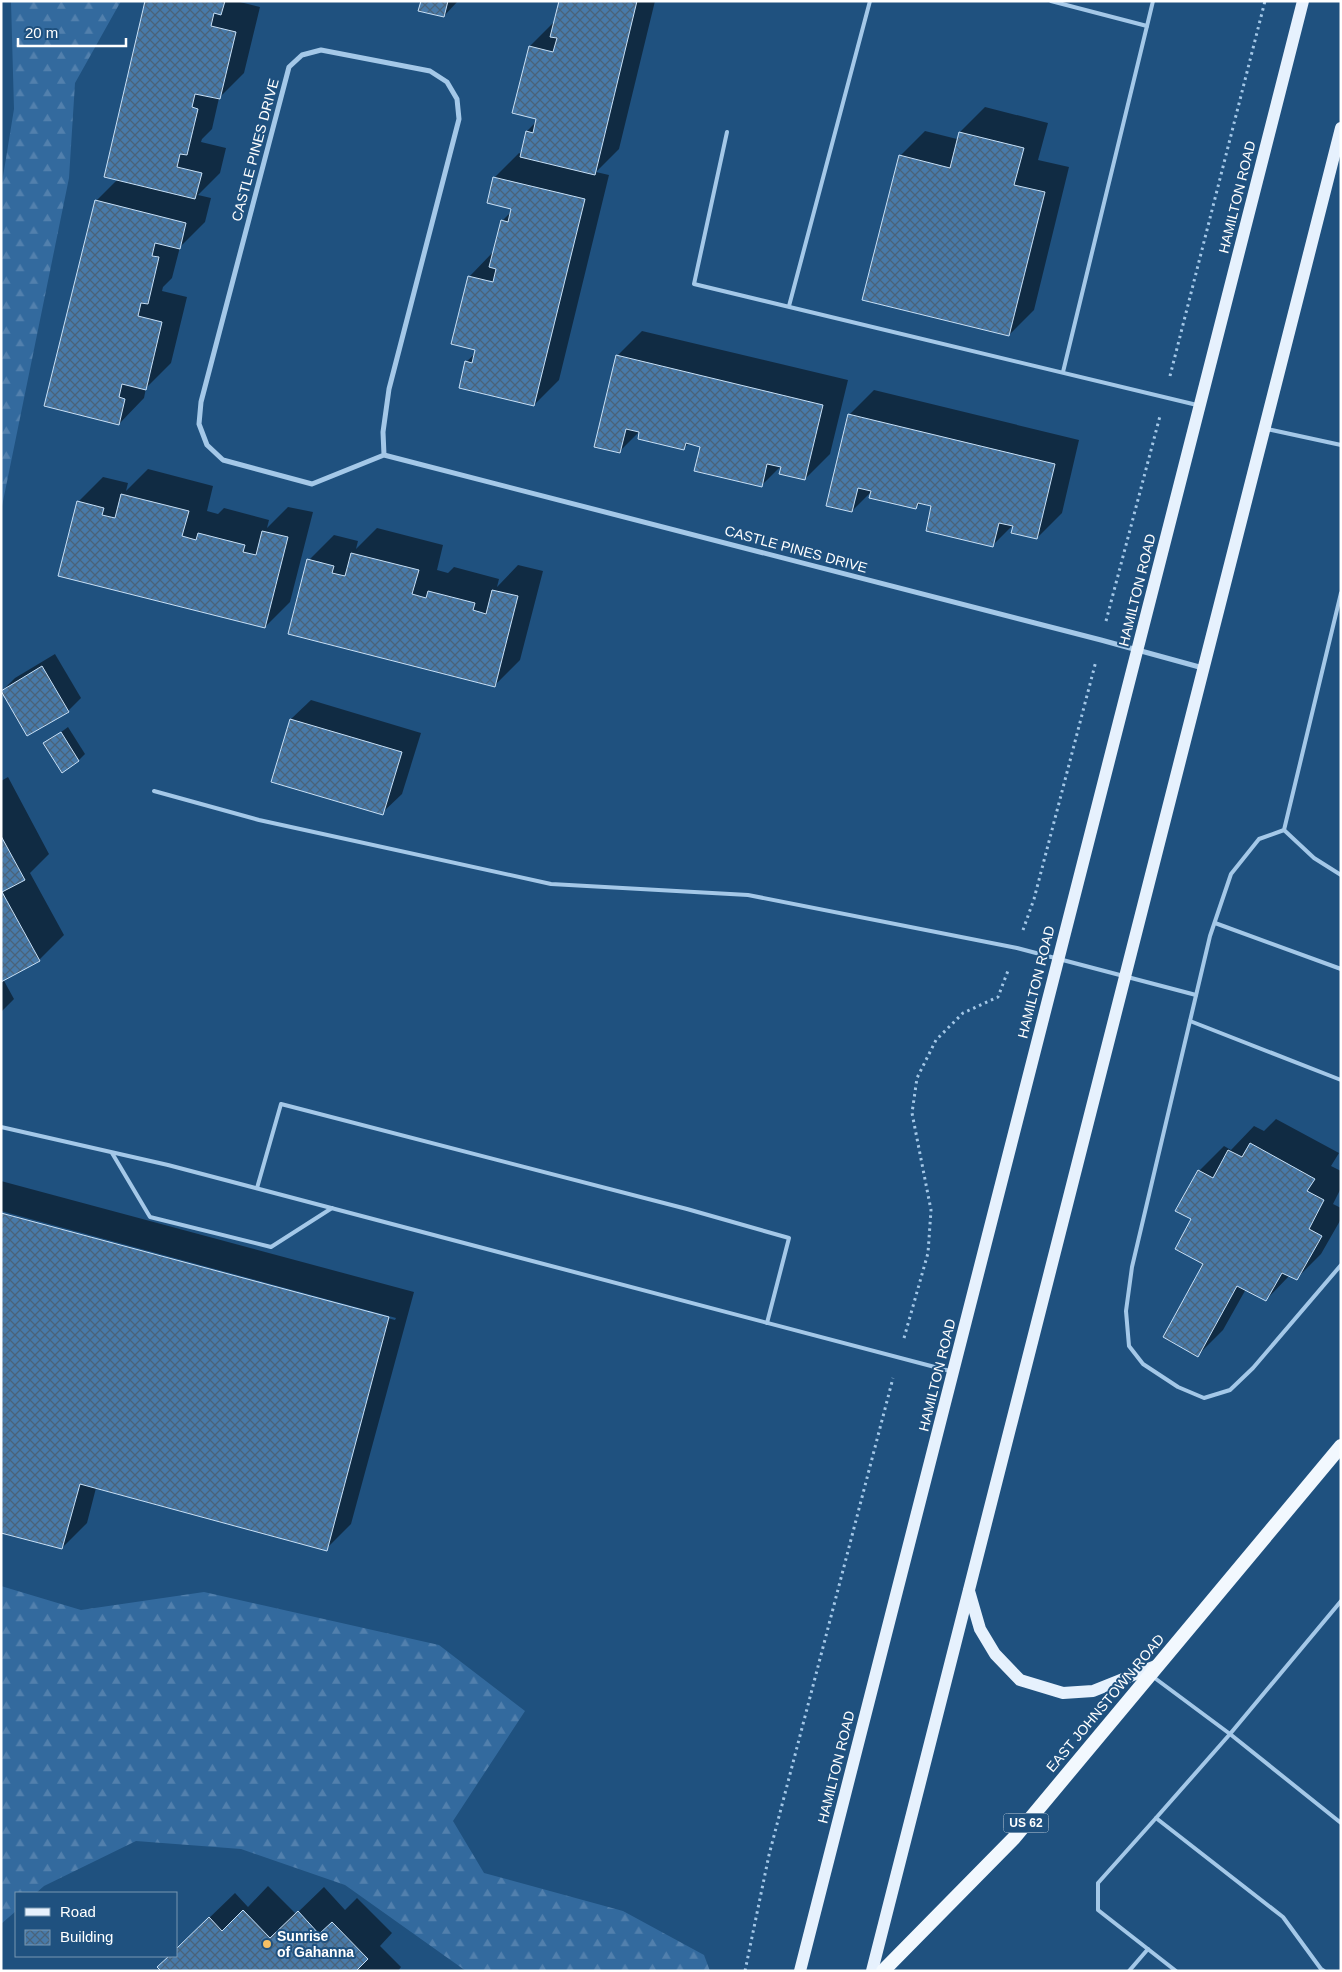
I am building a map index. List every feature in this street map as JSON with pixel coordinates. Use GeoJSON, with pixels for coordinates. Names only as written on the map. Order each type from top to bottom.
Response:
{"type":"FeatureCollection","features":[{"type":"Feature","properties":{"kind":"highway","name":"EAST JOHNSTOWN ROAD"},"geometry":{"type":"LineString","coordinates":[[883,1971],[1014,1838],[1341,1446]]}},
{"type":"Feature","properties":{"kind":"main road","name":"HAMILTON ROAD"},"geometry":{"type":"LineString","coordinates":[[800,1971],[1303,1]]}},
{"type":"Feature","properties":{"kind":"main road"},"geometry":{"type":"LineString","coordinates":[[872,1971],[1341,128]]}},
{"type":"Feature","properties":{"kind":"main road"},"geometry":{"type":"LineString","coordinates":[[969,1590],[980,1629],[995,1654],[1020,1680],[1063,1693],[1093,1691],[1154,1670]]}},
{"type":"Feature","properties":{"kind":"street","name":"CASTLE PINES DRIVE"},"geometry":{"type":"LineString","coordinates":[[384,455],[384,432],[389,389],[459,119],[457,99],[447,82],[430,71],[321,50],[302,55],[289,67],[201,402],[199,424],[207,444],[223,460],[312,484],[384,455],[1138,649],[1203,668]]}},
{"type":"Feature","properties":{"kind":"lane"},"geometry":{"type":"LineString","coordinates":[[789,306],[870,1]]}},
{"type":"Feature","properties":{"kind":"lane"},"geometry":{"type":"LineString","coordinates":[[1051,1],[1147,26]]}},
{"type":"Feature","properties":{"kind":"lane"},"geometry":{"type":"LineString","coordinates":[[1062,372],[1153,1]]}},
{"type":"Feature","properties":{"kind":"lane"},"geometry":{"type":"LineString","coordinates":[[727,132],[694,284],[1199,406]]}},
{"type":"Feature","properties":{"kind":"lane"},"geometry":{"type":"LineString","coordinates":[[1264,428],[1341,445]]}},
{"type":"Feature","properties":{"kind":"lane"},"geometry":{"type":"LineString","coordinates":[[1284,830],[1341,593]]}},
{"type":"Feature","properties":{"kind":"lane"},"geometry":{"type":"LineString","coordinates":[[154,791],[259,820],[551,884],[748,895],[1017,948],[1196,995]]}},
{"type":"Feature","properties":{"kind":"lane"},"geometry":{"type":"LineString","coordinates":[[1284,830],[1314,858],[1341,875]]}},
{"type":"Feature","properties":{"kind":"lane"},"geometry":{"type":"LineString","coordinates":[[1284,830],[1259,839],[1230,874],[1215,923],[1196,995],[1132,1267],[1126,1311],[1129,1346],[1143,1364],[1178,1387],[1204,1398],[1230,1390],[1253,1368],[1340,1268]]}},
{"type":"Feature","properties":{"kind":"lane"},"geometry":{"type":"LineString","coordinates":[[1215,923],[1341,969]]}},
{"type":"Feature","properties":{"kind":"lane"},"geometry":{"type":"LineString","coordinates":[[1190,1020],[1341,1080]]}},
{"type":"Feature","properties":{"kind":"lane"},"geometry":{"type":"LineString","coordinates":[[257,1188],[281,1104],[687,1209],[789,1238],[767,1323]]}},
{"type":"Feature","properties":{"kind":"lane"},"geometry":{"type":"LineString","coordinates":[[1,1127],[168,1165],[953,1372]]}},
{"type":"Feature","properties":{"kind":"lane"},"geometry":{"type":"LineString","coordinates":[[112,1153],[150,1217],[271,1246],[332,1208]]}},
{"type":"Feature","properties":{"kind":"lane"},"geometry":{"type":"LineString","coordinates":[[1176,1971],[1098,1910],[1098,1883],[1230,1734],[1341,1601]]}},
{"type":"Feature","properties":{"kind":"lane"},"geometry":{"type":"LineString","coordinates":[[1154,1670],[1341,1823]]}},
{"type":"Feature","properties":{"kind":"lane"},"geometry":{"type":"LineString","coordinates":[[1156,1818],[1283,1917],[1324,1971]]}},
{"type":"Feature","properties":{"kind":"lane"},"geometry":{"type":"LineString","coordinates":[[1129,1971],[1148,1949]]}},
{"type":"Feature","properties":{"kind":"path"},"geometry":{"type":"LineString","coordinates":[[745,1971],[769,1856],[928,1253],[931,1210],[912,1113],[917,1078],[936,1040],[963,1012],[998,997],[1034,899],[1165,397],[1265,1]]}},
{"type":"Feature","properties":{"kind":"green space"},"geometry":{"type":"Polygon","coordinates":[[[11,1],[121,1],[75,83],[69,178],[1,511],[1,189],[14,109],[11,1]]]}},
{"type":"Feature","properties":{"kind":"green space"},"geometry":{"type":"Polygon","coordinates":[[[1,1586],[81,1610],[204,1592],[439,1645],[525,1711],[453,1821],[484,1873],[623,1911],[704,1955],[710,1971],[466,1971],[345,1885],[241,1849],[136,1841],[44,1886],[37,1892],[15,1892],[15,1912],[1,1924],[1,1586]]]}},
{"type":"Feature","properties":{"kind":"building"},"geometry":{"type":"Polygon","coordinates":[[[145,1],[225,1],[221,15],[214,13],[211,26],[236,32],[220,99],[195,94],[192,107],[198,109],[187,155],[180,154],[177,167],[202,173],[195,199],[104,177],[145,1]]]}},
{"type":"Feature","properties":{"kind":"building"},"geometry":{"type":"Polygon","coordinates":[[[421,1],[448,1],[444,17],[418,11],[421,1]]]}},
{"type":"Feature","properties":{"kind":"building"},"geometry":{"type":"Polygon","coordinates":[[[559,1],[637,1],[595,175],[520,157],[526,131],[533,133],[536,119],[512,113],[529,46],[553,52],[557,38],[550,37],[559,1]]]}},
{"type":"Feature","properties":{"kind":"building"},"geometry":{"type":"Polygon","coordinates":[[[959,132],[1024,148],[1014,185],[1045,192],[1009,336],[862,300],[899,155],[950,168],[959,132]]]}},
{"type":"Feature","properties":{"kind":"building"},"geometry":{"type":"Polygon","coordinates":[[[493,177],[585,199],[534,406],[459,388],[465,361],[472,363],[475,350],[451,344],[468,276],[493,282],[496,269],[489,267],[501,220],[508,222],[511,209],[487,203],[493,177]]]}},
{"type":"Feature","properties":{"kind":"building"},"geometry":{"type":"Polygon","coordinates":[[[95,200],[186,223],[180,249],[155,243],[152,256],[159,257],[148,304],[141,303],[138,316],[162,322],[146,390],[122,384],[119,397],[125,399],[119,425],[44,406],[95,200]]]}},
{"type":"Feature","properties":{"kind":"building"},"geometry":{"type":"Polygon","coordinates":[[[616,355],[823,405],[805,480],[779,474],[781,467],[767,464],[762,487],[694,471],[700,447],[686,443],[684,450],[638,439],[639,432],[626,429],[620,453],[594,447],[616,355]]]}},
{"type":"Feature","properties":{"kind":"building"},"geometry":{"type":"Polygon","coordinates":[[[848,414],[1055,464],[1037,539],[1011,533],[1013,526],[999,523],[993,547],[926,531],[931,506],[918,503],[916,509],[869,498],[871,491],[858,488],[852,512],[826,506],[848,414]]]}},
{"type":"Feature","properties":{"kind":"building"},"geometry":{"type":"Polygon","coordinates":[[[121,494],[189,511],[182,536],[196,540],[198,533],[245,545],[243,552],[256,555],[262,531],[288,537],[265,628],[58,576],[77,501],[104,508],[102,515],[115,518],[121,494]]]}},
{"type":"Feature","properties":{"kind":"building"},"geometry":{"type":"Polygon","coordinates":[[[351,553],[419,570],[412,594],[426,598],[428,591],[475,603],[473,610],[486,614],[492,590],[518,596],[495,687],[288,634],[307,559],[334,566],[332,573],[345,576],[351,553]]]}},
{"type":"Feature","properties":{"kind":"building"},"geometry":{"type":"Polygon","coordinates":[[[42,666],[69,712],[27,736],[1,691],[42,666]]]}},
{"type":"Feature","properties":{"kind":"building"},"geometry":{"type":"Polygon","coordinates":[[[290,719],[402,752],[383,815],[271,782],[290,719]]]}},
{"type":"Feature","properties":{"kind":"building"},"geometry":{"type":"Polygon","coordinates":[[[61,732],[79,761],[62,773],[43,743],[61,732]]]}},
{"type":"Feature","properties":{"kind":"building"},"geometry":{"type":"Polygon","coordinates":[[[1,836],[25,880],[2,892],[40,961],[1,982],[1,836]]]}},
{"type":"Feature","properties":{"kind":"building"},"geometry":{"type":"Polygon","coordinates":[[[1250,1143],[1315,1179],[1307,1191],[1324,1200],[1309,1229],[1322,1236],[1297,1280],[1282,1273],[1266,1301],[1237,1286],[1198,1357],[1163,1337],[1203,1264],[1175,1249],[1191,1219],[1175,1211],[1198,1170],[1213,1178],[1228,1150],[1242,1157],[1250,1143]]]}},
{"type":"Feature","properties":{"kind":"building"},"geometry":{"type":"Polygon","coordinates":[[[1,1213],[389,1317],[327,1551],[80,1484],[62,1549],[1,1533],[1,1213]]]}},
{"type":"Feature","properties":{"kind":"building","name":"Sunrise of Gahanna"},"geometry":{"type":"Polygon","coordinates":[[[243,1910],[270,1938],[298,1911],[319,1934],[332,1922],[368,1959],[356,1971],[161,1971],[157,1967],[168,1957],[178,1957],[178,1947],[209,1917],[222,1931],[243,1910]]]}},
{"type":"Feature","properties":{"kind":"place","name":"Sunrise of Gahanna"},"geometry":{"type":"Point","coordinates":[267,1944]}}]}
